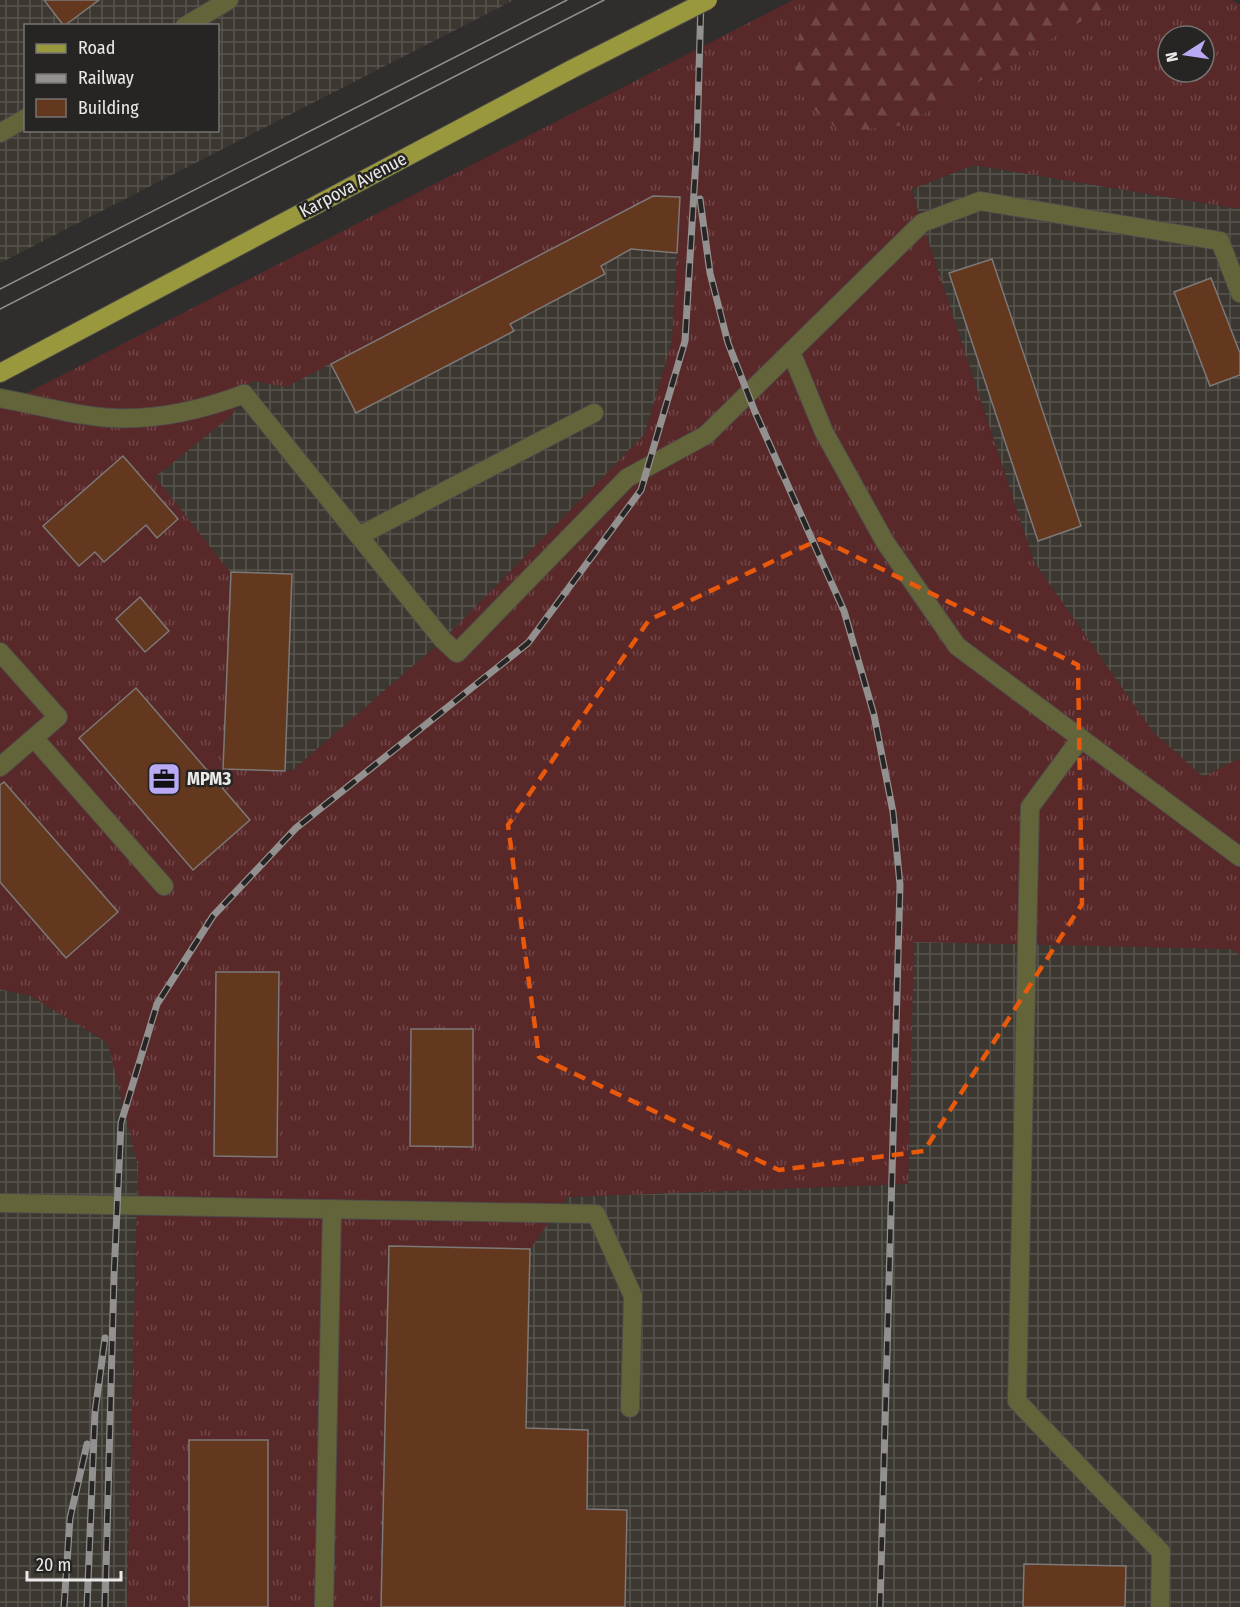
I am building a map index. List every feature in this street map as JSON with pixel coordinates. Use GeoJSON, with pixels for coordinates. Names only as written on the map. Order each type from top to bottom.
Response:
{"type":"FeatureCollection","features":[{"type":"Feature","properties":{"kind":"main road","name":"Karpova Avenue"},"geometry":{"type":"LineString","coordinates":[[0,373],[572,69],[708,0]]}},
{"type":"Feature","properties":{"kind":"lane"},"geometry":{"type":"LineString","coordinates":[[188,24],[229,0]]}},
{"type":"Feature","properties":{"kind":"lane"},"geometry":{"type":"LineString","coordinates":[[0,133],[24,119]]}},
{"type":"Feature","properties":{"kind":"lane"},"geometry":{"type":"LineString","coordinates":[[0,398],[90,416],[135,418],[158,417],[202,409],[244,394],[443,640],[457,653],[627,478],[706,435],[922,223],[981,201],[1220,241],[1240,293]]}},
{"type":"Feature","properties":{"kind":"lane"},"geometry":{"type":"LineString","coordinates":[[791,352],[824,432],[885,542],[957,646],[1240,857]]}},
{"type":"Feature","properties":{"kind":"lane"},"geometry":{"type":"LineString","coordinates":[[359,536],[594,413]]}},
{"type":"Feature","properties":{"kind":"lane"},"geometry":{"type":"LineString","coordinates":[[0,652],[58,717],[0,767]]}},
{"type":"Feature","properties":{"kind":"lane"},"geometry":{"type":"LineString","coordinates":[[34,738],[164,886]]}},
{"type":"Feature","properties":{"kind":"lane"},"geometry":{"type":"LineString","coordinates":[[1081,738],[1030,807],[1017,1401],[1161,1552],[1160,1607]]}},
{"type":"Feature","properties":{"kind":"lane"},"geometry":{"type":"LineString","coordinates":[[0,1203],[596,1214],[633,1296],[630,1408]]}},
{"type":"Feature","properties":{"kind":"lane"},"geometry":{"type":"LineString","coordinates":[[324,1607],[332,1209]]}},
{"type":"Feature","properties":{"kind":"highlighted area"},"geometry":{"type":"Polygon","coordinates":[[[820,539],[1078,665],[1082,904],[924,1151],[779,1170],[539,1057],[508,825],[649,620],[820,539]]]}},
{"type":"Feature","properties":{"kind":"shaded area"},"geometry":{"type":"Polygon","coordinates":[[[0,0],[514,0],[0,263],[0,0]]]}},
{"type":"Feature","properties":{"kind":"shaded area"},"geometry":{"type":"Polygon","coordinates":[[[974,165],[1240,209],[1240,758],[1203,777],[1152,732],[1034,562],[911,189],[974,165]]]}},
{"type":"Feature","properties":{"kind":"shaded area"},"geometry":{"type":"Polygon","coordinates":[[[653,196],[680,197],[672,341],[645,434],[443,640],[292,771],[223,769],[154,477],[231,415],[252,381],[653,196]]]}},
{"type":"Feature","properties":{"kind":"shaded area"},"geometry":{"type":"Polygon","coordinates":[[[913,941],[1233,949],[1240,955],[1240,1607],[382,1607],[389,1246],[530,1249],[566,1197],[908,1184],[913,941]]]}},
{"type":"Feature","properties":{"kind":"shaded area"},"geometry":{"type":"Polygon","coordinates":[[[0,989],[31,996],[108,1043],[138,1166],[127,1607],[0,1607],[0,989]]]}},
{"type":"Feature","properties":{"kind":"green space"},"geometry":{"type":"Polygon","coordinates":[[[793,0],[826,0],[806,10],[1102,9],[1125,0],[1232,0],[1240,5],[1240,209],[974,165],[911,189],[1034,562],[1153,732],[1203,777],[1240,758],[1240,955],[1232,949],[914,942],[908,1184],[567,1197],[530,1249],[389,1246],[381,1607],[127,1607],[138,1166],[108,1043],[31,996],[0,989],[0,407],[793,0]],[[653,196],[286,387],[252,381],[232,415],[155,477],[230,572],[223,768],[292,771],[443,640],[645,434],[672,341],[680,197],[653,196]]]}},
{"type":"Feature","properties":{"kind":"green space"},"geometry":{"type":"Polygon","coordinates":[[[826,0],[1125,0],[1102,9],[905,125],[841,132],[805,102],[793,59],[806,10],[826,0]]]}},
{"type":"Feature","properties":{"kind":"building"},"geometry":{"type":"Polygon","coordinates":[[[44,0],[99,0],[67,24],[62,24],[44,0]]]}},
{"type":"Feature","properties":{"kind":"building"},"geometry":{"type":"Polygon","coordinates":[[[653,196],[680,197],[677,253],[631,249],[601,266],[605,274],[510,324],[514,331],[356,413],[331,364],[653,196]]]}},
{"type":"Feature","properties":{"kind":"building"},"geometry":{"type":"Polygon","coordinates":[[[992,259],[1081,526],[1038,541],[949,273],[992,259]]]}},
{"type":"Feature","properties":{"kind":"building"},"geometry":{"type":"Polygon","coordinates":[[[1211,278],[1240,353],[1240,375],[1210,386],[1174,292],[1211,278]]]}},
{"type":"Feature","properties":{"kind":"building"},"geometry":{"type":"Polygon","coordinates":[[[123,456],[178,519],[157,538],[146,525],[104,562],[95,552],[79,566],[43,526],[123,456]]]}},
{"type":"Feature","properties":{"kind":"building"},"geometry":{"type":"Polygon","coordinates":[[[231,572],[292,574],[285,771],[223,769],[231,572]]]}},
{"type":"Feature","properties":{"kind":"building"},"geometry":{"type":"Polygon","coordinates":[[[140,597],[169,631],[145,652],[116,619],[140,597]]]}},
{"type":"Feature","properties":{"kind":"building"},"geometry":{"type":"Polygon","coordinates":[[[136,688],[250,820],[193,870],[79,738],[136,688]]]}},
{"type":"Feature","properties":{"kind":"building"},"geometry":{"type":"Polygon","coordinates":[[[4,782],[118,912],[66,958],[0,882],[0,785],[4,782]]]}},
{"type":"Feature","properties":{"kind":"building"},"geometry":{"type":"Polygon","coordinates":[[[216,972],[279,972],[277,1157],[214,1156],[216,972]]]}},
{"type":"Feature","properties":{"kind":"building"},"geometry":{"type":"Polygon","coordinates":[[[411,1029],[473,1029],[473,1147],[410,1146],[411,1029]]]}},
{"type":"Feature","properties":{"kind":"building"},"geometry":{"type":"Polygon","coordinates":[[[389,1246],[530,1249],[526,1428],[588,1430],[587,1509],[627,1510],[625,1607],[381,1607],[389,1246]]]}},
{"type":"Feature","properties":{"kind":"building"},"geometry":{"type":"Polygon","coordinates":[[[189,1440],[268,1440],[268,1607],[189,1607],[189,1440]]]}},
{"type":"Feature","properties":{"kind":"building"},"geometry":{"type":"Polygon","coordinates":[[[1024,1564],[1126,1566],[1125,1607],[1023,1607],[1024,1564]]]}},
{"type":"Feature","properties":{"kind":"tram line"},"geometry":{"type":"LineString","coordinates":[[0,289],[567,0]]}},
{"type":"Feature","properties":{"kind":"tram line"},"geometry":{"type":"LineString","coordinates":[[0,309],[604,0]]}},
{"type":"Feature","properties":{"kind":"railway"},"geometry":{"type":"LineString","coordinates":[[105,1607],[114,1276],[121,1123],[157,1004],[213,916],[296,828],[528,643],[641,490],[685,341],[697,142],[701,0]]}},
{"type":"Feature","properties":{"kind":"railway"},"geometry":{"type":"LineString","coordinates":[[700,199],[710,273],[728,343],[755,412],[844,611],[874,715],[893,812],[900,885],[880,1607]]}},
{"type":"Feature","properties":{"kind":"railway"},"geometry":{"type":"LineString","coordinates":[[87,1607],[95,1412],[105,1338]]}},
{"type":"Feature","properties":{"kind":"railway"},"geometry":{"type":"LineString","coordinates":[[64,1607],[70,1518],[87,1444]]}},
{"type":"Feature","properties":{"kind":"place","name":"МРМЗ"},"geometry":{"type":"Point","coordinates":[164,779]}}]}
